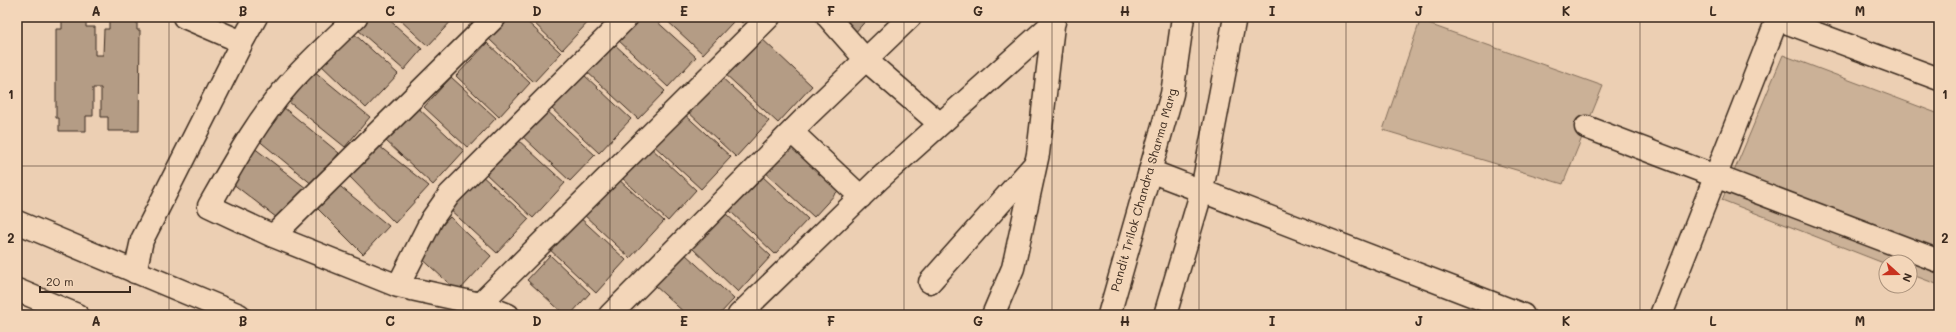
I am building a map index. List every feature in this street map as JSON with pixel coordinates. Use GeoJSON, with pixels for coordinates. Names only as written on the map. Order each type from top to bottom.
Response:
{"type":"FeatureCollection","features":[{"type":"Feature","properties":{"kind":"street"},"geometry":{"type":"LineString","coordinates":[[184,17],[242,42]]}},
{"type":"Feature","properties":{"kind":"street"},"geometry":{"type":"LineString","coordinates":[[135,272],[142,240],[256,17]]}},
{"type":"Feature","properties":{"kind":"street"},"geometry":{"type":"LineString","coordinates":[[356,17],[289,84],[271,107],[237,157],[209,206],[273,236],[398,286],[480,304],[508,315]]}},
{"type":"Feature","properties":{"kind":"street"},"geometry":{"type":"LineString","coordinates":[[273,236],[495,17]]}},
{"type":"Feature","properties":{"kind":"street"},"geometry":{"type":"LineString","coordinates":[[398,286],[432,219],[449,195],[626,17]]}},
{"type":"Feature","properties":{"kind":"street"},"geometry":{"type":"LineString","coordinates":[[480,304],[769,17]]}},
{"type":"Feature","properties":{"kind":"street"},"geometry":{"type":"LineString","coordinates":[[828,17],[866,60],[940,124]]}},
{"type":"Feature","properties":{"kind":"street"},"geometry":{"type":"LineString","coordinates":[[610,315],[792,132],[910,17]]}},
{"type":"Feature","properties":{"kind":"street","name":"Pandit Trilok Chandra Sharma Marg"},"geometry":{"type":"LineString","coordinates":[[1109,315],[1172,94],[1183,17]]}},
{"type":"Feature","properties":{"kind":"street"},"geometry":{"type":"LineString","coordinates":[[1165,315],[1202,190],[1235,17]]}},
{"type":"Feature","properties":{"kind":"street"},"geometry":{"type":"LineString","coordinates":[[1661,315],[1778,18],[1939,79]]}},
{"type":"Feature","properties":{"kind":"street"},"geometry":{"type":"LineString","coordinates":[[739,315],[862,197],[1054,19]]}},
{"type":"Feature","properties":{"kind":"street"},"geometry":{"type":"LineString","coordinates":[[993,315],[1013,268],[1036,163],[1054,19]]}},
{"type":"Feature","properties":{"kind":"street"},"geometry":{"type":"LineString","coordinates":[[1586,127],[1939,261]]}},
{"type":"Feature","properties":{"kind":"street"},"geometry":{"type":"LineString","coordinates":[[792,132],[862,197]]}},
{"type":"Feature","properties":{"kind":"street"},"geometry":{"type":"LineString","coordinates":[[930,282],[1036,163]]}},
{"type":"Feature","properties":{"kind":"street"},"geometry":{"type":"LineString","coordinates":[[1150,171],[1523,315]]}},
{"type":"Feature","properties":{"kind":"street"},"geometry":{"type":"LineString","coordinates":[[17,222],[239,315]]}},
{"type":"Feature","properties":{"kind":"street"},"geometry":{"type":"LineString","coordinates":[[17,290],[77,315]]}},
{"type":"Feature","properties":{"kind":"shaded area"},"geometry":{"type":"Polygon","coordinates":[[[1420,21],[1603,86],[1563,184],[1383,130],[1420,21]]]}},
{"type":"Feature","properties":{"kind":"shaded area"},"geometry":{"type":"Polygon","coordinates":[[[1783,55],[1939,114],[1939,285],[1918,277],[1918,254],[1878,254],[1878,261],[1722,200],[1783,55]]]}},
{"type":"Feature","properties":{"kind":"building"},"geometry":{"type":"Polygon","coordinates":[[[62,17],[86,17],[86,27],[95,27],[95,55],[103,55],[104,29],[109,29],[109,17],[137,17],[137,30],[140,30],[139,131],[108,131],[108,117],[101,117],[101,88],[93,88],[93,116],[86,116],[86,131],[59,131],[59,118],[56,118],[56,29],[62,29],[62,17]]]}},
{"type":"Feature","properties":{"kind":"building"},"geometry":{"type":"Polygon","coordinates":[[[368,17],[386,17],[422,49],[404,70],[357,29],[368,17]]]}},
{"type":"Feature","properties":{"kind":"building"},"geometry":{"type":"Polygon","coordinates":[[[397,17],[455,17],[428,46],[397,17]]]}},
{"type":"Feature","properties":{"kind":"building"},"geometry":{"type":"Polygon","coordinates":[[[509,17],[522,17],[561,53],[534,82],[489,39],[509,17]]]}},
{"type":"Feature","properties":{"kind":"building"},"geometry":{"type":"Polygon","coordinates":[[[528,17],[593,17],[562,50],[528,17]]]}},
{"type":"Feature","properties":{"kind":"building"},"geometry":{"type":"Polygon","coordinates":[[[637,17],[652,17],[696,57],[668,87],[617,39],[637,17]]]}},
{"type":"Feature","properties":{"kind":"building"},"geometry":{"type":"Polygon","coordinates":[[[663,17],[727,17],[733,22],[703,54],[663,17]]]}},
{"type":"Feature","properties":{"kind":"building"},"geometry":{"type":"Polygon","coordinates":[[[736,17],[748,17],[742,23],[736,17]]]}},
{"type":"Feature","properties":{"kind":"building"},"geometry":{"type":"Polygon","coordinates":[[[836,17],[869,17],[854,34],[836,17]]]}},
{"type":"Feature","properties":{"kind":"building"},"geometry":{"type":"Polygon","coordinates":[[[350,30],[398,74],[366,108],[319,63],[350,30]]]}},
{"type":"Feature","properties":{"kind":"building"},"geometry":{"type":"Polygon","coordinates":[[[758,35],[812,86],[778,123],[723,72],[758,35]]]}},
{"type":"Feature","properties":{"kind":"building"},"geometry":{"type":"Polygon","coordinates":[[[612,42],[665,91],[638,119],[586,71],[612,42]]]}},
{"type":"Feature","properties":{"kind":"building"},"geometry":{"type":"Polygon","coordinates":[[[487,43],[530,83],[499,117],[456,76],[487,43]]]}},
{"type":"Feature","properties":{"kind":"building"},"geometry":{"type":"Polygon","coordinates":[[[314,71],[370,117],[345,147],[289,102],[314,71]]]}},
{"type":"Feature","properties":{"kind":"building"},"geometry":{"type":"Polygon","coordinates":[[[582,73],[631,119],[599,153],[550,107],[582,73]]]}},
{"type":"Feature","properties":{"kind":"building"},"geometry":{"type":"Polygon","coordinates":[[[718,74],[769,121],[736,157],[685,109],[718,74]]]}},
{"type":"Feature","properties":{"kind":"building"},"geometry":{"type":"Polygon","coordinates":[[[451,77],[496,118],[468,148],[424,107],[451,77]]]}},
{"type":"Feature","properties":{"kind":"building"},"geometry":{"type":"Polygon","coordinates":[[[416,106],[464,151],[433,185],[385,140],[416,106]]]}},
{"type":"Feature","properties":{"kind":"building"},"geometry":{"type":"Polygon","coordinates":[[[283,107],[339,153],[313,185],[257,139],[283,107]]]}},
{"type":"Feature","properties":{"kind":"building"},"geometry":{"type":"Polygon","coordinates":[[[544,108],[595,155],[570,181],[520,134],[544,108]]]}},
{"type":"Feature","properties":{"kind":"building"},"geometry":{"type":"Polygon","coordinates":[[[680,110],[731,157],[701,189],[650,142],[680,110]]]}},
{"type":"Feature","properties":{"kind":"building"},"geometry":{"type":"Polygon","coordinates":[[[517,139],[565,183],[533,218],[485,173],[517,139]]]}},
{"type":"Feature","properties":{"kind":"building"},"geometry":{"type":"Polygon","coordinates":[[[647,144],[696,190],[668,221],[619,175],[647,144]]]}},
{"type":"Feature","properties":{"kind":"building"},"geometry":{"type":"Polygon","coordinates":[[[788,144],[838,191],[814,217],[763,170],[788,144]]]}},
{"type":"Feature","properties":{"kind":"building"},"geometry":{"type":"Polygon","coordinates":[[[379,146],[429,186],[395,223],[349,176],[379,146]]]}},
{"type":"Feature","properties":{"kind":"building"},"geometry":{"type":"Polygon","coordinates":[[[253,147],[306,188],[281,221],[228,180],[253,147]]]}},
{"type":"Feature","properties":{"kind":"building"},"geometry":{"type":"Polygon","coordinates":[[[479,173],[529,219],[497,253],[447,207],[479,173]]]}},
{"type":"Feature","properties":{"kind":"building"},"geometry":{"type":"Polygon","coordinates":[[[761,175],[808,219],[775,254],[729,210],[761,175]]]}},
{"type":"Feature","properties":{"kind":"building"},"geometry":{"type":"Polygon","coordinates":[[[616,177],[664,221],[630,258],[582,213],[616,177]]]}},
{"type":"Feature","properties":{"kind":"building"},"geometry":{"type":"Polygon","coordinates":[[[336,183],[389,226],[363,254],[315,206],[336,183]]]}},
{"type":"Feature","properties":{"kind":"building"},"geometry":{"type":"Polygon","coordinates":[[[725,213],[771,256],[738,292],[692,248],[725,213]]]}},
{"type":"Feature","properties":{"kind":"building"},"geometry":{"type":"Polygon","coordinates":[[[577,215],[626,260],[596,293],[547,247],[577,215]]]}},
{"type":"Feature","properties":{"kind":"building"},"geometry":{"type":"Polygon","coordinates":[[[450,217],[491,256],[458,292],[416,253],[450,217]]]}},
{"type":"Feature","properties":{"kind":"building"},"geometry":{"type":"Polygon","coordinates":[[[684,253],[734,299],[719,315],[687,315],[654,285],[684,253]]]}},
{"type":"Feature","properties":{"kind":"building"},"geometry":{"type":"Polygon","coordinates":[[[550,255],[590,293],[570,315],[565,315],[527,280],[550,255]]]}}]}
